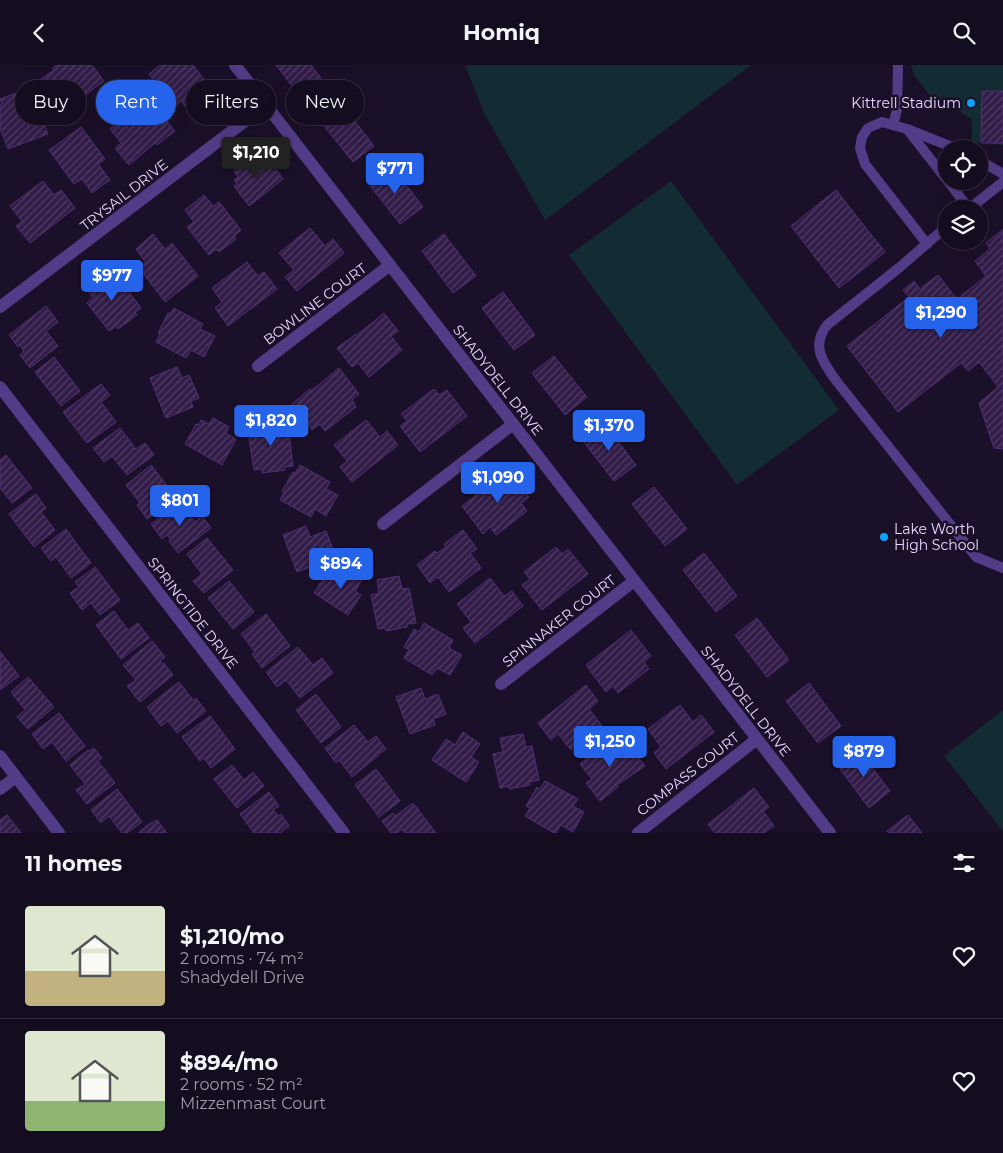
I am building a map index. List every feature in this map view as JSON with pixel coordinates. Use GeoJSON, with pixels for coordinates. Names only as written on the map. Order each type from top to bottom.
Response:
{"type":"FeatureCollection","features":[{"type":"Feature","properties":{"kind":"street","name":"SHADYDELL DRIVE"},"geometry":{"type":"LineString","coordinates":[[234,65],[246,80]]}},
{"type":"Feature","properties":{"kind":"street","name":"SHADYDELL DRIVE"},"geometry":{"type":"LineString","coordinates":[[276,118],[830,833]]}},
{"type":"Feature","properties":{"kind":"street","name":"TRYSAIL DRIVE"},"geometry":{"type":"LineString","coordinates":[[0,307],[240,125]]}},
{"type":"Feature","properties":{"kind":"street","name":"BOWLINE COURT"},"geometry":{"type":"LineString","coordinates":[[258,366],[390,265]]}},
{"type":"Feature","properties":{"kind":"street","name":"SPRINGTIDE DRIVE"},"geometry":{"type":"LineString","coordinates":[[0,387],[344,833]]}},
{"type":"Feature","properties":{"kind":"street"},"geometry":{"type":"LineString","coordinates":[[382,525],[513,424]]}},
{"type":"Feature","properties":{"kind":"street","name":"SPINNAKER COURT"},"geometry":{"type":"LineString","coordinates":[[501,684],[634,581]]}},
{"type":"Feature","properties":{"kind":"street","name":"COMPASS COURT"},"geometry":{"type":"LineString","coordinates":[[638,833],[757,739]]}},
{"type":"Feature","properties":{"kind":"street"},"geometry":{"type":"LineString","coordinates":[[0,756],[59,833]]}},
{"type":"Feature","properties":{"kind":"street"},"geometry":{"type":"LineString","coordinates":[[0,789],[16,777]]}},
{"type":"Feature","properties":{"kind":"lane"},"geometry":{"type":"LineString","coordinates":[[893,125],[897,111],[898,65]]}},
{"type":"Feature","properties":{"kind":"lane"},"geometry":{"type":"LineString","coordinates":[[927,244],[865,164],[860,148],[862,137],[868,128],[882,122],[907,129],[938,141]]}},
{"type":"Feature","properties":{"kind":"lane"},"geometry":{"type":"LineString","coordinates":[[907,129],[938,169]]}},
{"type":"Feature","properties":{"kind":"lane"},"geometry":{"type":"LineString","coordinates":[[988,165],[1003,174]]}},
{"type":"Feature","properties":{"kind":"lane"},"geometry":{"type":"LineString","coordinates":[[980,200],[1003,182]]}},
{"type":"Feature","properties":{"kind":"lane"},"geometry":{"type":"LineString","coordinates":[[955,190],[962,200]]}},
{"type":"Feature","properties":{"kind":"lane"},"geometry":{"type":"LineString","coordinates":[[938,234],[827,325],[820,333],[819,348],[822,362],[976,557],[1003,568]]}},
{"type":"Feature","properties":{"kind":"shaded area"},"geometry":{"type":"Polygon","coordinates":[[[465,65],[751,65],[545,220],[485,115],[465,65]]]}},
{"type":"Feature","properties":{"kind":"shaded area","name":"Kittrell Stadium"},"geometry":{"type":"Polygon","coordinates":[[[911,65],[1003,65],[1003,145],[988,144],[988,140],[972,140],[972,119],[957,110],[944,107],[933,99],[914,75],[911,65]]]}},
{"type":"Feature","properties":{"kind":"shaded area"},"geometry":{"type":"Polygon","coordinates":[[[671,181],[839,410],[737,485],[569,255],[671,181]]]}},
{"type":"Feature","properties":{"kind":"shaded area"},"geometry":{"type":"Polygon","coordinates":[[[1003,710],[1003,831],[944,756],[1003,710]]]}},
{"type":"Feature","properties":{"kind":"building"},"geometry":{"type":"Polygon","coordinates":[[[56,65],[92,65],[103,80],[96,80],[96,87],[86,94],[86,80],[42,80],[54,70],[53,68],[56,65]]]}},
{"type":"Feature","properties":{"kind":"building"},"geometry":{"type":"Polygon","coordinates":[[[160,65],[193,65],[204,80],[186,80],[186,107],[181,101],[176,105],[176,80],[154,80],[149,74],[160,65]]]}},
{"type":"Feature","properties":{"kind":"building"},"geometry":{"type":"Polygon","coordinates":[[[276,65],[311,65],[321,78],[318,80],[288,80],[276,65]]]}},
{"type":"Feature","properties":{"kind":"building"},"geometry":{"type":"Polygon","coordinates":[[[982,91],[1003,91],[1003,143],[988,143],[988,140],[981,140],[982,91]]]}},
{"type":"Feature","properties":{"kind":"building"},"geometry":{"type":"Polygon","coordinates":[[[15,94],[15,125],[45,125],[48,134],[8,149],[0,128],[0,105],[2,104],[0,99],[15,94]]]}},
{"type":"Feature","properties":{"kind":"building"},"geometry":{"type":"Polygon","coordinates":[[[115,125],[170,125],[175,131],[157,145],[155,143],[129,165],[115,148],[121,143],[110,129],[115,125]]]}},
{"type":"Feature","properties":{"kind":"building"},"geometry":{"type":"Polygon","coordinates":[[[323,125],[358,125],[374,146],[353,162],[323,125]]]}},
{"type":"Feature","properties":{"kind":"building"},"geometry":{"type":"Polygon","coordinates":[[[81,127],[105,159],[98,164],[110,180],[92,193],[82,179],[74,184],[49,150],[81,127]]]}},
{"type":"Feature","properties":{"kind":"building"},"geometry":{"type":"Polygon","coordinates":[[[253,157],[257,162],[262,158],[264,160],[266,158],[269,159],[283,179],[249,206],[234,186],[237,184],[234,180],[238,177],[234,171],[253,157]]]}},
{"type":"Feature","properties":{"kind":"building"},"geometry":{"type":"Polygon","coordinates":[[[391,165],[423,207],[400,224],[368,183],[391,165]]]}},
{"type":"Feature","properties":{"kind":"building"},"geometry":{"type":"Polygon","coordinates":[[[43,181],[54,195],[61,190],[75,208],[30,243],[16,226],[22,221],[10,206],[43,181]]]}},
{"type":"Feature","properties":{"kind":"building"},"geometry":{"type":"Polygon","coordinates":[[[836,190],[885,252],[839,288],[791,226],[836,190]]]}},
{"type":"Feature","properties":{"kind":"building"},"geometry":{"type":"Polygon","coordinates":[[[204,195],[213,206],[219,202],[241,230],[234,236],[236,239],[219,252],[216,249],[209,255],[187,227],[194,222],[185,210],[204,195]]]}},
{"type":"Feature","properties":{"kind":"building"},"geometry":{"type":"Polygon","coordinates":[[[310,228],[325,246],[333,239],[344,253],[297,291],[285,277],[294,270],[279,253],[310,228]]]}},
{"type":"Feature","properties":{"kind":"building"},"geometry":{"type":"Polygon","coordinates":[[[1003,229],[1003,449],[994,448],[979,403],[998,387],[979,362],[968,371],[961,363],[898,412],[847,346],[909,297],[903,290],[914,281],[920,289],[938,275],[957,299],[986,276],[975,261],[990,249],[988,241],[1003,229]]]}},
{"type":"Feature","properties":{"kind":"building"},"geometry":{"type":"Polygon","coordinates":[[[153,234],[165,249],[172,243],[198,276],[165,302],[139,268],[146,263],[136,249],[153,234]]]}},
{"type":"Feature","properties":{"kind":"building"},"geometry":{"type":"Polygon","coordinates":[[[444,234],[476,276],[453,293],[422,251],[444,234]]]}},
{"type":"Feature","properties":{"kind":"building"},"geometry":{"type":"Polygon","coordinates":[[[247,262],[258,276],[264,272],[277,289],[228,326],[215,308],[222,302],[212,288],[247,262]]]}},
{"type":"Feature","properties":{"kind":"building"},"geometry":{"type":"Polygon","coordinates":[[[104,272],[113,284],[119,279],[141,308],[135,312],[137,315],[118,329],[116,326],[109,331],[87,303],[93,298],[85,287],[104,272]]]}},
{"type":"Feature","properties":{"kind":"building"},"geometry":{"type":"Polygon","coordinates":[[[503,292],[535,335],[514,350],[482,308],[503,292]]]}},
{"type":"Feature","properties":{"kind":"building"},"geometry":{"type":"Polygon","coordinates":[[[46,306],[58,322],[46,331],[58,346],[30,368],[20,355],[24,351],[20,345],[18,347],[9,335],[46,306]]]}},
{"type":"Feature","properties":{"kind":"building"},"geometry":{"type":"Polygon","coordinates":[[[174,308],[203,324],[200,329],[215,336],[204,357],[191,350],[186,358],[156,342],[160,334],[158,333],[168,313],[170,314],[174,308]]]}},
{"type":"Feature","properties":{"kind":"building"},"geometry":{"type":"Polygon","coordinates":[[[384,313],[398,331],[391,336],[402,350],[369,377],[358,363],[352,367],[337,348],[357,335],[384,313]]]}},
{"type":"Feature","properties":{"kind":"building"},"geometry":{"type":"Polygon","coordinates":[[[554,356],[587,397],[565,415],[532,373],[554,356]]]}},
{"type":"Feature","properties":{"kind":"building"},"geometry":{"type":"Polygon","coordinates":[[[54,357],[80,391],[61,406],[35,372],[54,357]]]}},
{"type":"Feature","properties":{"kind":"building"},"geometry":{"type":"Polygon","coordinates":[[[177,367],[182,378],[189,375],[199,398],[191,401],[193,407],[166,418],[150,378],[177,367]]]}},
{"type":"Feature","properties":{"kind":"building"},"geometry":{"type":"Polygon","coordinates":[[[339,368],[359,394],[352,400],[356,407],[325,431],[320,424],[312,430],[292,404],[339,368]]]}},
{"type":"Feature","properties":{"kind":"building"},"geometry":{"type":"Polygon","coordinates":[[[101,384],[110,395],[101,402],[116,422],[87,443],[63,412],[101,384]]]}},
{"type":"Feature","properties":{"kind":"building"},"geometry":{"type":"Polygon","coordinates":[[[434,389],[439,395],[447,390],[467,416],[420,452],[400,426],[407,421],[401,414],[434,389]]]}},
{"type":"Feature","properties":{"kind":"building"},"geometry":{"type":"Polygon","coordinates":[[[278,417],[281,433],[289,432],[293,466],[285,467],[285,470],[262,473],[262,469],[254,470],[249,438],[257,437],[255,421],[278,417]]]}},
{"type":"Feature","properties":{"kind":"building"},"geometry":{"type":"Polygon","coordinates":[[[213,418],[229,427],[226,433],[236,439],[222,465],[185,444],[196,424],[199,425],[201,420],[209,424],[213,418]]]}},
{"type":"Feature","properties":{"kind":"building"},"geometry":{"type":"Polygon","coordinates":[[[366,420],[380,437],[387,431],[398,445],[352,482],[340,467],[347,461],[334,445],[366,420]]]}},
{"type":"Feature","properties":{"kind":"building"},"geometry":{"type":"Polygon","coordinates":[[[604,423],[636,465],[614,481],[582,440],[604,423]]]}},
{"type":"Feature","properties":{"kind":"building"},"geometry":{"type":"Polygon","coordinates":[[[120,428],[136,449],[145,443],[154,455],[127,475],[112,456],[104,462],[93,448],[120,428]]]}},
{"type":"Feature","properties":{"kind":"building"},"geometry":{"type":"Polygon","coordinates":[[[6,455],[32,488],[12,503],[0,488],[0,460],[6,455]]]}},
{"type":"Feature","properties":{"kind":"building"},"geometry":{"type":"Polygon","coordinates":[[[151,465],[176,497],[147,519],[137,505],[140,503],[126,485],[151,465]]]}},
{"type":"Feature","properties":{"kind":"building"},"geometry":{"type":"Polygon","coordinates":[[[300,465],[330,482],[326,489],[338,495],[326,516],[315,509],[311,517],[280,500],[284,492],[282,491],[293,472],[295,473],[300,465]]]}},
{"type":"Feature","properties":{"kind":"building"},"geometry":{"type":"Polygon","coordinates":[[[509,470],[529,497],[521,503],[527,511],[496,535],[490,527],[483,534],[462,506],[509,470]]]}},
{"type":"Feature","properties":{"kind":"building"},"geometry":{"type":"Polygon","coordinates":[[[654,487],[687,529],[665,546],[632,504],[654,487]]]}},
{"type":"Feature","properties":{"kind":"building"},"geometry":{"type":"Polygon","coordinates":[[[36,494],[46,508],[41,512],[55,530],[34,547],[9,514],[36,494]]]}},
{"type":"Feature","properties":{"kind":"building"},"geometry":{"type":"Polygon","coordinates":[[[180,502],[195,522],[202,516],[211,528],[178,553],[167,535],[162,539],[151,524],[180,502]]]}},
{"type":"Feature","properties":{"kind":"building"},"geometry":{"type":"Polygon","coordinates":[[[306,526],[310,537],[326,531],[334,552],[318,558],[319,564],[297,572],[283,535],[306,526]]]}},
{"type":"Feature","properties":{"kind":"building"},"geometry":{"type":"Polygon","coordinates":[[[66,529],[91,563],[71,578],[56,557],[51,561],[41,548],[66,529]]]}},
{"type":"Feature","properties":{"kind":"building"},"geometry":{"type":"Polygon","coordinates":[[[463,530],[477,549],[470,553],[481,568],[449,592],[438,577],[430,583],[417,565],[435,551],[437,553],[446,547],[444,544],[463,530]]]}},
{"type":"Feature","properties":{"kind":"building"},"geometry":{"type":"Polygon","coordinates":[[[207,538],[233,570],[204,593],[193,581],[202,574],[187,554],[207,538]]]}},
{"type":"Feature","properties":{"kind":"building"},"geometry":{"type":"Polygon","coordinates":[[[556,547],[562,554],[568,549],[588,574],[542,610],[522,585],[530,579],[524,572],[556,547]]]}},
{"type":"Feature","properties":{"kind":"building"},"geometry":{"type":"Polygon","coordinates":[[[704,553],[737,596],[716,612],[683,570],[704,553]]]}},
{"type":"Feature","properties":{"kind":"building"},"geometry":{"type":"Polygon","coordinates":[[[345,566],[363,578],[355,591],[361,595],[348,615],[314,593],[327,573],[337,579],[345,566]]]}},
{"type":"Feature","properties":{"kind":"building"},"geometry":{"type":"Polygon","coordinates":[[[95,567],[120,600],[100,615],[91,603],[82,610],[70,593],[79,587],[75,582],[95,567]]]}},
{"type":"Feature","properties":{"kind":"building"},"geometry":{"type":"Polygon","coordinates":[[[399,576],[402,589],[409,588],[416,623],[407,624],[407,627],[386,631],[385,628],[378,629],[371,595],[379,593],[377,580],[399,576]]]}},
{"type":"Feature","properties":{"kind":"building"},"geometry":{"type":"Polygon","coordinates":[[[490,578],[504,596],[512,591],[523,606],[475,643],[463,628],[471,622],[457,604],[490,578]]]}},
{"type":"Feature","properties":{"kind":"building"},"geometry":{"type":"Polygon","coordinates":[[[229,581],[254,612],[233,629],[208,598],[229,581]]]}},
{"type":"Feature","properties":{"kind":"building"},"geometry":{"type":"Polygon","coordinates":[[[114,611],[128,630],[138,623],[149,638],[121,659],[96,625],[114,611]]]}},
{"type":"Feature","properties":{"kind":"building"},"geometry":{"type":"Polygon","coordinates":[[[266,614],[290,646],[262,668],[252,654],[255,652],[241,634],[266,614]]]}},
{"type":"Feature","properties":{"kind":"building"},"geometry":{"type":"Polygon","coordinates":[[[757,618],[789,660],[767,677],[735,635],[757,618]]]}},
{"type":"Feature","properties":{"kind":"building"},"geometry":{"type":"Polygon","coordinates":[[[424,623],[453,640],[449,648],[462,655],[450,675],[437,668],[432,675],[404,658],[409,650],[404,647],[414,629],[419,632],[424,623]]]}},
{"type":"Feature","properties":{"kind":"building"},"geometry":{"type":"Polygon","coordinates":[[[631,630],[651,656],[644,662],[649,669],[618,693],[613,686],[606,692],[586,665],[631,630]]]}},
{"type":"Feature","properties":{"kind":"building"},"geometry":{"type":"Polygon","coordinates":[[[152,641],[165,657],[160,661],[163,665],[164,663],[173,675],[140,702],[127,686],[136,680],[123,665],[152,641]]]}},
{"type":"Feature","properties":{"kind":"building"},"geometry":{"type":"Polygon","coordinates":[[[298,647],[313,665],[322,658],[333,673],[300,698],[286,680],[277,687],[266,672],[298,647]]]}},
{"type":"Feature","properties":{"kind":"building"},"geometry":{"type":"Polygon","coordinates":[[[0,651],[19,676],[0,690],[0,651]]]}},
{"type":"Feature","properties":{"kind":"building"},"geometry":{"type":"Polygon","coordinates":[[[28,677],[54,707],[28,729],[17,717],[25,710],[11,692],[28,677]]]}},
{"type":"Feature","properties":{"kind":"building"},"geometry":{"type":"Polygon","coordinates":[[[179,682],[193,700],[196,698],[206,711],[177,733],[168,721],[161,726],[147,707],[179,682]]]}},
{"type":"Feature","properties":{"kind":"building"},"geometry":{"type":"Polygon","coordinates":[[[809,683],[841,726],[818,743],[786,701],[809,683]]]}},
{"type":"Feature","properties":{"kind":"building"},"geometry":{"type":"Polygon","coordinates":[[[586,685],[598,701],[589,709],[602,726],[571,750],[558,734],[551,740],[538,723],[586,685]]]}},
{"type":"Feature","properties":{"kind":"building"},"geometry":{"type":"Polygon","coordinates":[[[421,688],[425,699],[438,694],[446,714],[433,719],[435,725],[410,734],[396,697],[421,688]]]}},
{"type":"Feature","properties":{"kind":"building"},"geometry":{"type":"Polygon","coordinates":[[[316,694],[341,727],[321,743],[296,710],[316,694]]]}},
{"type":"Feature","properties":{"kind":"building"},"geometry":{"type":"Polygon","coordinates":[[[680,705],[693,722],[701,715],[714,732],[666,769],[654,753],[661,747],[648,729],[680,705]]]}},
{"type":"Feature","properties":{"kind":"building"},"geometry":{"type":"Polygon","coordinates":[[[59,713],[85,746],[66,761],[52,742],[43,749],[32,734],[59,713]]]}},
{"type":"Feature","properties":{"kind":"building"},"geometry":{"type":"Polygon","coordinates":[[[210,716],[235,749],[211,768],[204,758],[200,761],[182,737],[210,716]]]}},
{"type":"Feature","properties":{"kind":"building"},"geometry":{"type":"Polygon","coordinates":[[[354,725],[368,742],[376,736],[386,749],[352,777],[339,760],[336,763],[325,748],[354,725]]]}},
{"type":"Feature","properties":{"kind":"building"},"geometry":{"type":"Polygon","coordinates":[[[463,732],[480,744],[471,757],[479,762],[466,782],[432,760],[446,739],[455,745],[463,732]]]}},
{"type":"Feature","properties":{"kind":"building"},"geometry":{"type":"Polygon","coordinates":[[[523,734],[526,747],[532,746],[539,780],[529,782],[530,785],[509,789],[508,786],[500,788],[493,754],[503,752],[500,738],[523,734]]]}},
{"type":"Feature","properties":{"kind":"building"},"geometry":{"type":"Polygon","coordinates":[[[614,737],[626,752],[631,748],[645,766],[617,785],[618,787],[600,801],[586,783],[592,779],[580,764],[614,737]]]}},
{"type":"Feature","properties":{"kind":"building"},"geometry":{"type":"Polygon","coordinates":[[[94,748],[102,758],[98,761],[115,783],[87,804],[76,790],[85,784],[70,765],[88,750],[94,748]]]}},
{"type":"Feature","properties":{"kind":"building"},"geometry":{"type":"Polygon","coordinates":[[[858,749],[890,791],[869,808],[837,765],[858,749]]]}},
{"type":"Feature","properties":{"kind":"building"},"geometry":{"type":"Polygon","coordinates":[[[232,765],[244,780],[253,772],[264,786],[237,808],[214,779],[232,765]]]}},
{"type":"Feature","properties":{"kind":"building"},"geometry":{"type":"Polygon","coordinates":[[[376,769],[400,801],[379,817],[355,785],[376,769]]]}},
{"type":"Feature","properties":{"kind":"building"},"geometry":{"type":"Polygon","coordinates":[[[545,781],[578,799],[573,806],[584,812],[573,832],[561,825],[556,833],[554,833],[525,816],[530,808],[526,806],[537,787],[540,789],[545,781]]]}},
{"type":"Feature","properties":{"kind":"building"},"geometry":{"type":"Polygon","coordinates":[[[754,788],[769,807],[763,811],[774,826],[764,833],[715,833],[708,824],[754,788]]]}},
{"type":"Feature","properties":{"kind":"building"},"geometry":{"type":"Polygon","coordinates":[[[117,789],[142,822],[127,833],[122,833],[109,816],[101,823],[91,810],[117,789]]]}},
{"type":"Feature","properties":{"kind":"building"},"geometry":{"type":"Polygon","coordinates":[[[269,792],[279,806],[273,810],[278,816],[281,814],[289,826],[280,833],[254,833],[240,814],[269,792]]]}},
{"type":"Feature","properties":{"kind":"building"},"geometry":{"type":"Polygon","coordinates":[[[413,803],[436,833],[405,833],[402,829],[397,833],[391,833],[382,821],[393,813],[395,816],[413,803]]]}},
{"type":"Feature","properties":{"kind":"building"},"geometry":{"type":"Polygon","coordinates":[[[7,815],[21,833],[0,833],[0,820],[7,815]]]}},
{"type":"Feature","properties":{"kind":"building"},"geometry":{"type":"Polygon","coordinates":[[[908,815],[922,833],[889,833],[887,831],[908,815]]]}},
{"type":"Feature","properties":{"kind":"building"},"geometry":{"type":"Polygon","coordinates":[[[157,820],[167,833],[138,833],[149,824],[157,820]]]}},
{"type":"Feature","properties":{"kind":"place","name":"Kittrell Stadium"},"geometry":{"type":"Point","coordinates":[971,103]}},
{"type":"Feature","properties":{"kind":"place","name":"Lake Worth High School"},"geometry":{"type":"Point","coordinates":[884,537]}}]}
